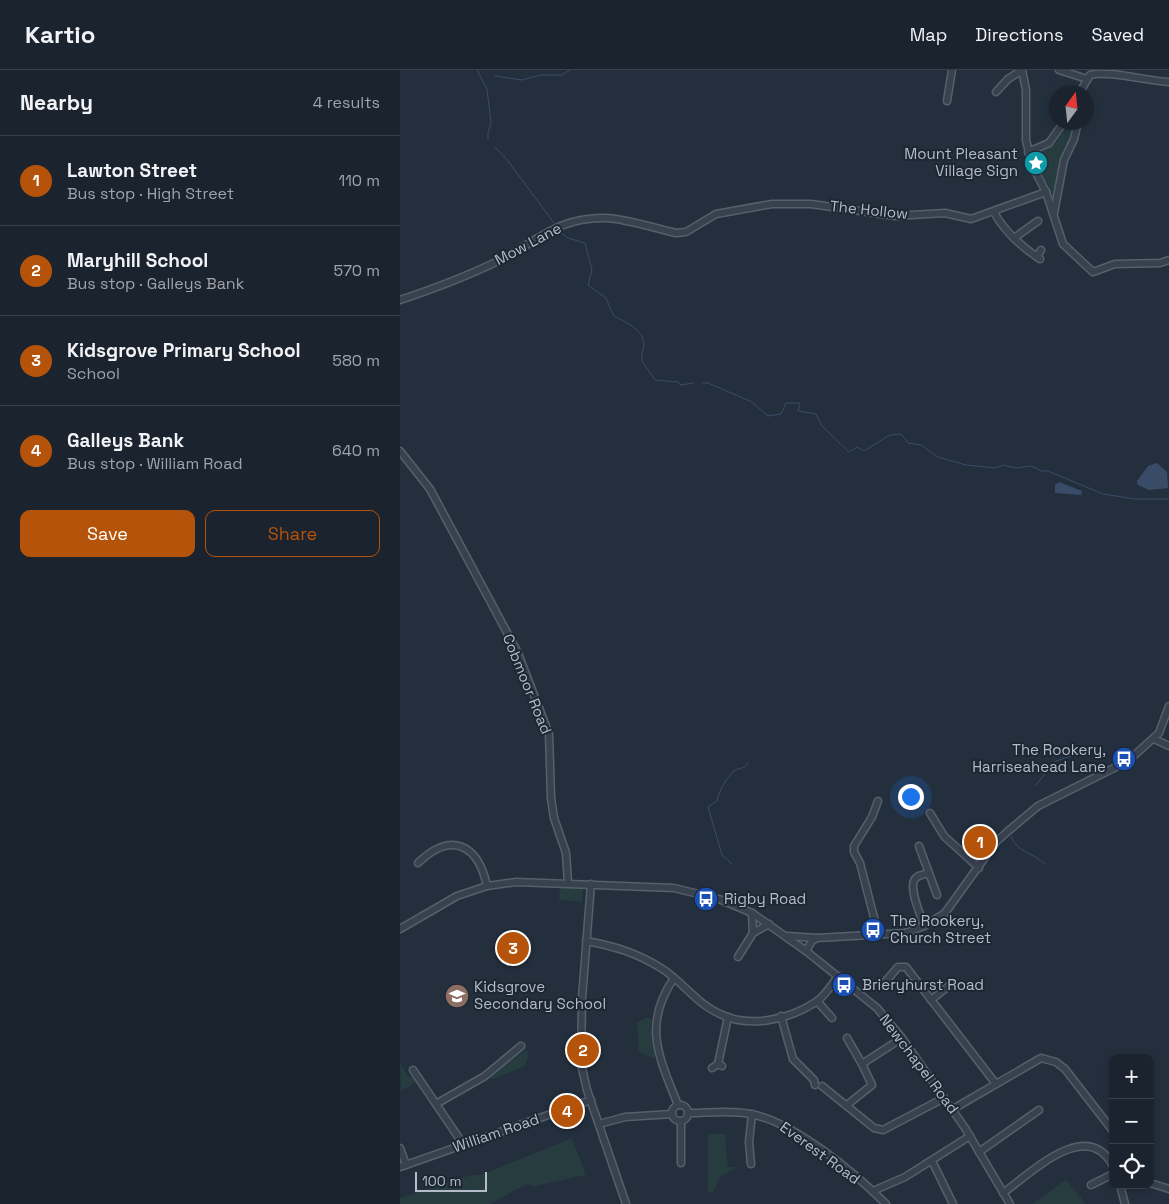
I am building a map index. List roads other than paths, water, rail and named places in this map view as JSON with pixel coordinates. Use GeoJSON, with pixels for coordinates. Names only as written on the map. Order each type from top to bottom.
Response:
{"type":"FeatureCollection","features":[{"type":"Feature","properties":{"kind":"street"},"geometry":{"type":"LineString","coordinates":[[948,101],[952,70]]}},
{"type":"Feature","properties":{"kind":"street"},"geometry":{"type":"LineString","coordinates":[[996,92],[1008,79],[1022,70],[1026,90],[1026,140],[1028,152],[1032,165],[1046,192],[1063,244],[1093,272],[1115,264],[1160,263],[1169,260]]}},
{"type":"Feature","properties":{"kind":"street"},"geometry":{"type":"LineString","coordinates":[[1059,70],[1087,79]]}},
{"type":"Feature","properties":{"kind":"street"},"geometry":{"type":"LineString","coordinates":[[1084,85],[1095,71],[1122,73],[1147,80],[1169,82]]}},
{"type":"Feature","properties":{"kind":"street"},"geometry":{"type":"LineString","coordinates":[[1028,152],[1049,143],[1058,130]]}},
{"type":"Feature","properties":{"kind":"street"},"geometry":{"type":"LineString","coordinates":[[1054,216],[1061,169],[1075,130]]}},
{"type":"Feature","properties":{"kind":"street","name":"The Hollow"},"geometry":{"type":"LineString","coordinates":[[716,214],[791,202],[846,207],[895,216],[945,213],[964,219],[971,219],[1046,192]]}},
{"type":"Feature","properties":{"kind":"street"},"geometry":{"type":"LineString","coordinates":[[994,212],[999,221],[1014,238],[1038,258],[1041,250]]}},
{"type":"Feature","properties":{"kind":"street","name":"Mow Lane"},"geometry":{"type":"LineString","coordinates":[[400,300],[435,289],[495,263],[554,227],[572,222],[605,218],[676,233],[686,232],[716,214]]}},
{"type":"Feature","properties":{"kind":"street"},"geometry":{"type":"LineString","coordinates":[[1014,238],[1038,221]]}},
{"type":"Feature","properties":{"kind":"street","name":"Cobmoor Road"},"geometry":{"type":"LineString","coordinates":[[400,451],[430,489],[521,662],[549,734],[551,798],[554,818],[566,853],[568,883]]}},
{"type":"Feature","properties":{"kind":"street"},"geometry":{"type":"LineString","coordinates":[[786,936],[817,938],[878,933],[905,933],[924,926],[950,908],[996,842],[1038,806],[1128,761],[1154,739],[1159,733],[1169,706]]}},
{"type":"Feature","properties":{"kind":"street"},"geometry":{"type":"LineString","coordinates":[[1154,739],[1169,746]]}},
{"type":"Feature","properties":{"kind":"street"},"geometry":{"type":"LineString","coordinates":[[878,801],[872,817],[854,846],[878,933]]}},
{"type":"Feature","properties":{"kind":"street"},"geometry":{"type":"LineString","coordinates":[[930,813],[944,836],[979,868]]}},
{"type":"Feature","properties":{"kind":"street"},"geometry":{"type":"LineString","coordinates":[[417,864],[434,848],[444,846],[459,847],[471,853],[480,863],[488,886]]}},
{"type":"Feature","properties":{"kind":"street"},"geometry":{"type":"LineString","coordinates":[[919,846],[937,896]]}},
{"type":"Feature","properties":{"kind":"street"},"geometry":{"type":"LineString","coordinates":[[924,926],[912,891],[913,883],[917,877],[929,874]]}},
{"type":"Feature","properties":{"kind":"street","name":"Newchapel Road"},"geometry":{"type":"LineString","coordinates":[[400,929],[438,905],[465,893],[488,886],[516,882],[661,887],[687,890],[719,899],[769,924],[877,1008],[902,1038],[953,1109],[1010,1204]]}},
{"type":"Feature","properties":{"kind":"street"},"geometry":{"type":"LineString","coordinates":[[591,884],[580,1042],[581,1064],[626,1204]]}},
{"type":"Feature","properties":{"kind":"street"},"geometry":{"type":"LineString","coordinates":[[752,914],[753,933]]}},
{"type":"Feature","properties":{"kind":"street"},"geometry":{"type":"LineString","coordinates":[[738,957],[753,933],[769,924]]}},
{"type":"Feature","properties":{"kind":"street"},"geometry":{"type":"LineString","coordinates":[[806,951],[808,945],[817,938]]}},
{"type":"Feature","properties":{"kind":"street"},"geometry":{"type":"LineString","coordinates":[[586,942],[629,950],[663,969],[702,1003],[728,1017],[750,1022],[781,1016],[817,1001],[838,976]]}},
{"type":"Feature","properties":{"kind":"street"},"geometry":{"type":"LineString","coordinates":[[886,981],[898,967],[906,967],[996,1084]]}},
{"type":"Feature","properties":{"kind":"street"},"geometry":{"type":"LineString","coordinates":[[674,978],[660,1001],[655,1027],[662,1062],[678,1105]]}},
{"type":"Feature","properties":{"kind":"street"},"geometry":{"type":"LineString","coordinates":[[931,1000],[950,985]]}},
{"type":"Feature","properties":{"kind":"street"},"geometry":{"type":"LineString","coordinates":[[817,1001],[832,1018]]}},
{"type":"Feature","properties":{"kind":"street"},"geometry":{"type":"LineString","coordinates":[[781,1016],[793,1059],[814,1080],[815,1085]]}},
{"type":"Feature","properties":{"kind":"street"},"geometry":{"type":"LineString","coordinates":[[712,1068],[720,1065],[728,1017]]}},
{"type":"Feature","properties":{"kind":"street"},"geometry":{"type":"LineString","coordinates":[[847,1038],[872,1084],[847,1105]]}},
{"type":"Feature","properties":{"kind":"street"},"geometry":{"type":"LineString","coordinates":[[862,1064],[902,1038]]}},
{"type":"Feature","properties":{"kind":"street"},"geometry":{"type":"LineString","coordinates":[[436,1104],[485,1076],[521,1046]]}},
{"type":"Feature","properties":{"kind":"street"},"geometry":{"type":"LineString","coordinates":[[953,1109],[1041,1058],[1056,1062],[1068,1073],[1109,1126]]}},
{"type":"Feature","properties":{"kind":"street"},"geometry":{"type":"LineString","coordinates":[[413,1070],[463,1144]]}},
{"type":"Feature","properties":{"kind":"street"},"geometry":{"type":"LineString","coordinates":[[822,1086],[874,1128],[883,1130],[944,1098]]}},
{"type":"Feature","properties":{"kind":"street","name":"William Road"},"geometry":{"type":"LineString","coordinates":[[403,1166],[591,1100]]}},
{"type":"Feature","properties":{"kind":"street"},"geometry":{"type":"LineString","coordinates":[[678,1105],[685,1106],[689,1113],[686,1119],[681,1122],[674,1119],[672,1114],[673,1109],[678,1105]]}},
{"type":"Feature","properties":{"kind":"street"},"geometry":{"type":"LineString","coordinates":[[979,1152],[1039,1110]]}},
{"type":"Feature","properties":{"kind":"street","name":"Everest Road"},"geometry":{"type":"LineString","coordinates":[[689,1113],[726,1112],[752,1114],[767,1118],[792,1130],[873,1191],[886,1204]]}},
{"type":"Feature","properties":{"kind":"street"},"geometry":{"type":"LineString","coordinates":[[599,1124],[625,1117],[672,1114]]}},
{"type":"Feature","properties":{"kind":"street"},"geometry":{"type":"LineString","coordinates":[[751,1164],[749,1142],[752,1114]]}},
{"type":"Feature","properties":{"kind":"street"},"geometry":{"type":"LineString","coordinates":[[681,1122],[682,1163]]}},
{"type":"Feature","properties":{"kind":"street"},"geometry":{"type":"LineString","coordinates":[[873,1191],[905,1177],[970,1136]]}},
{"type":"Feature","properties":{"kind":"street"},"geometry":{"type":"LineString","coordinates":[[1003,1193],[1050,1158],[1073,1146],[1101,1152],[1109,1161]]}},
{"type":"Feature","properties":{"kind":"street"},"geometry":{"type":"LineString","coordinates":[[400,1148],[403,1166]]}},
{"type":"Feature","properties":{"kind":"street"},"geometry":{"type":"LineString","coordinates":[[932,1161],[953,1204]]}},
{"type":"Feature","properties":{"kind":"street"},"geometry":{"type":"LineString","coordinates":[[1091,1185],[1109,1176]]}},
{"type":"Feature","properties":{"kind":"street"},"geometry":{"type":"LineString","coordinates":[[1154,1184],[1169,1189]]}},
{"type":"Feature","properties":{"kind":"street"},"geometry":{"type":"LineString","coordinates":[[1121,1189],[1125,1204]]}},
{"type":"Feature","properties":{"kind":"water"},"geometry":{"type":"Polygon","coordinates":[[[1157,463],[1167,472],[1168,488],[1149,490],[1138,485],[1137,481],[1148,466],[1157,463]]]}},
{"type":"Feature","properties":{"kind":"water"},"geometry":{"type":"Polygon","coordinates":[[[1059,482],[1082,491],[1081,495],[1055,493],[1055,485],[1059,482]]]}},
{"type":"Feature","properties":{"kind":"waterway"},"geometry":{"type":"LineString","coordinates":[[477,70],[487,89],[491,123],[488,140]]}},
{"type":"Feature","properties":{"kind":"waterway"},"geometry":{"type":"LineString","coordinates":[[495,76],[522,80],[540,75],[562,75],[570,70]]}},
{"type":"Feature","properties":{"kind":"waterway"},"geometry":{"type":"LineString","coordinates":[[495,147],[508,161],[554,223]]}},
{"type":"Feature","properties":{"kind":"waterway"},"geometry":{"type":"LineString","coordinates":[[559,231],[568,238],[585,243],[592,270],[588,285],[606,298],[613,315],[633,327],[641,335],[644,345],[642,361],[655,380],[678,382],[681,385],[693,383]]}},
{"type":"Feature","properties":{"kind":"waterway"},"geometry":{"type":"LineString","coordinates":[[702,383],[708,383],[752,402],[768,416],[781,414],[786,403],[800,403],[798,411],[816,414],[822,426],[849,452],[857,447],[864,451],[890,435],[901,434],[908,443],[921,445],[938,457],[966,465],[996,468],[1003,465],[1016,468],[1031,466],[1042,471],[1048,471],[1103,494],[1135,499],[1169,499]]}},
{"type":"Feature","properties":{"kind":"waterway"},"geometry":{"type":"LineString","coordinates":[[1035,786],[1056,761],[1077,754]]}},
{"type":"Feature","properties":{"kind":"waterway"},"geometry":{"type":"LineString","coordinates":[[732,864],[722,855],[708,807],[717,801],[723,785],[731,774],[745,767],[748,763]]}},
{"type":"Feature","properties":{"kind":"waterway"},"geometry":{"type":"LineString","coordinates":[[1011,837],[1022,850],[1045,864]]}},
{"type":"Feature","properties":{"kind":"place","name":"Mount Pleasant Village Sign"},"geometry":{"type":"Point","coordinates":[1036,163]}},
{"type":"Feature","properties":{"kind":"place","name":"The Rookery, Harriseahead Lane"},"geometry":{"type":"Point","coordinates":[1124,759]}},
{"type":"Feature","properties":{"kind":"place","name":"Lawton Street"},"geometry":{"type":"Point","coordinates":[980,842]}},
{"type":"Feature","properties":{"kind":"place","name":"Rigby Road"},"geometry":{"type":"Point","coordinates":[706,899]}},
{"type":"Feature","properties":{"kind":"place","name":"The Rookery, Church Street"},"geometry":{"type":"Point","coordinates":[873,930]}},
{"type":"Feature","properties":{"kind":"place","name":"Kidsgrove Primary School"},"geometry":{"type":"Point","coordinates":[513,948]}},
{"type":"Feature","properties":{"kind":"place","name":"Brieryhurst Road"},"geometry":{"type":"Point","coordinates":[844,985]}},
{"type":"Feature","properties":{"kind":"place","name":"Kidsgrove Secondary School"},"geometry":{"type":"Point","coordinates":[457,996]}},
{"type":"Feature","properties":{"kind":"place","name":"Maryhill School"},"geometry":{"type":"Point","coordinates":[583,1050]}},
{"type":"Feature","properties":{"kind":"place","name":"Galleys Bank"},"geometry":{"type":"Point","coordinates":[567,1111]}}]}
